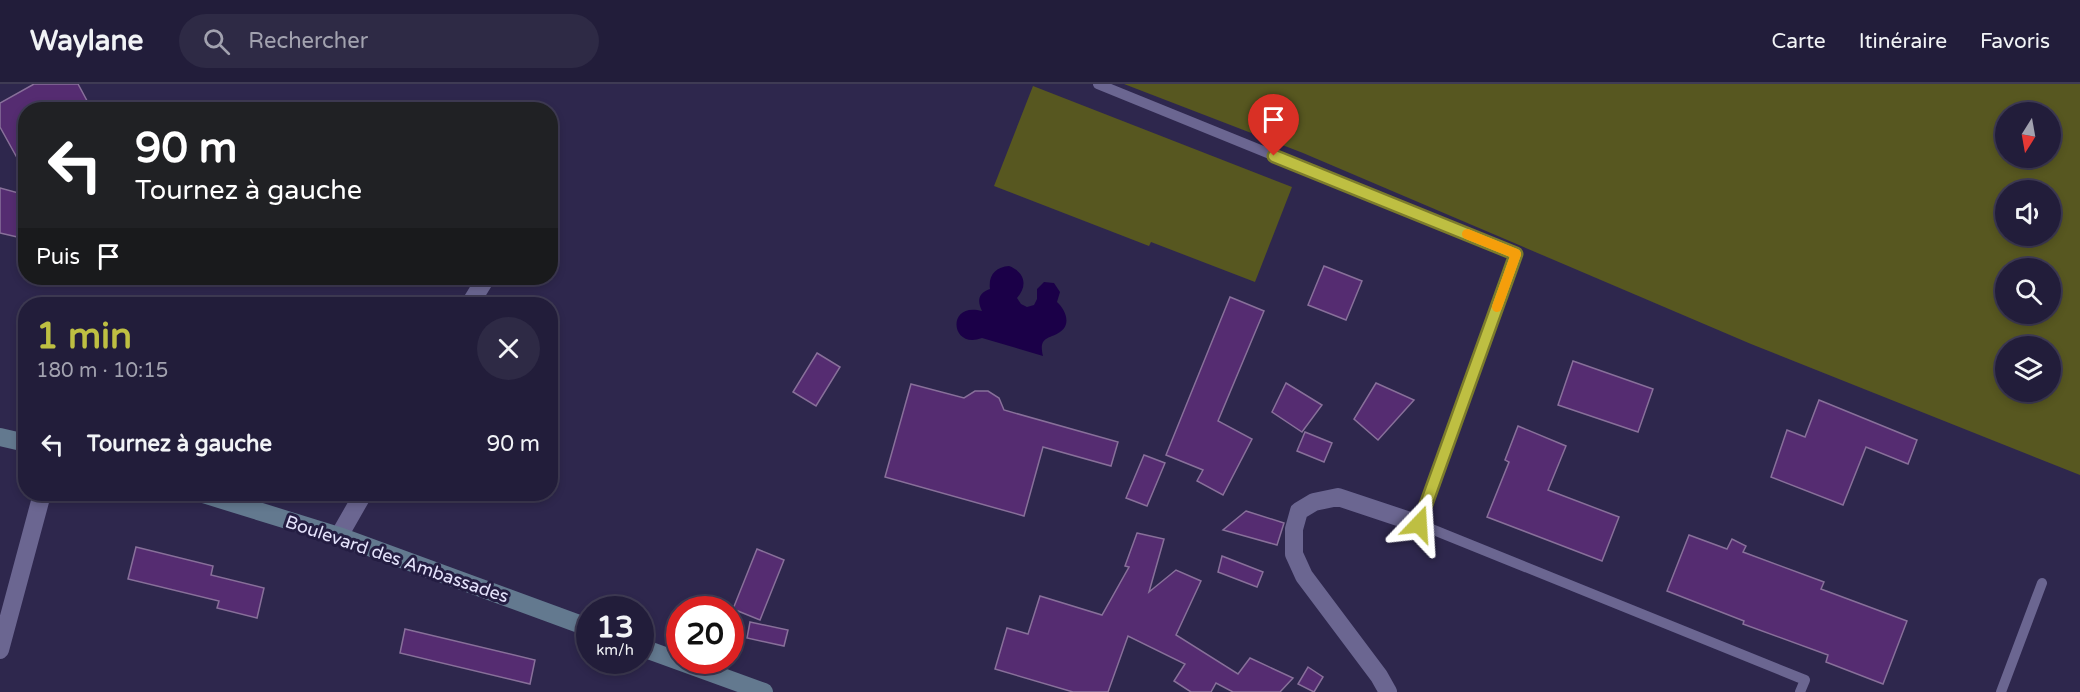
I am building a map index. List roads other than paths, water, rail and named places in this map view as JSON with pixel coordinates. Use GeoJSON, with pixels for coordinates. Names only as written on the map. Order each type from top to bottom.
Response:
{"type":"FeatureCollection","features":[{"type":"Feature","properties":{"kind":"main road"},"geometry":{"type":"LineString","coordinates":[[0,437],[18,441]]}},
{"type":"Feature","properties":{"kind":"main road","name":"Boulevard des Ambassades"},"geometry":{"type":"LineString","coordinates":[[226,501],[339,536],[576,623]]}},
{"type":"Feature","properties":{"kind":"main road"},"geometry":{"type":"LineString","coordinates":[[654,651],[764,692]]}},
{"type":"Feature","properties":{"kind":"street"},"geometry":{"type":"LineString","coordinates":[[1388,692],[1379,676],[1304,576],[1294,554],[1294,529],[1299,511],[1314,502],[1338,497],[1419,524]]}},
{"type":"Feature","properties":{"kind":"street"},"geometry":{"type":"LineString","coordinates":[[0,650],[40,501]]}},
{"type":"Feature","properties":{"kind":"street"},"geometry":{"type":"LineString","coordinates":[[339,536],[359,501]]}},
{"type":"Feature","properties":{"kind":"lane"},"geometry":{"type":"LineString","coordinates":[[1098,84],[1516,254],[1419,524],[1805,680],[1800,692]]}},
{"type":"Feature","properties":{"kind":"lane"},"geometry":{"type":"LineString","coordinates":[[2001,692],[2042,583]]}}]}
